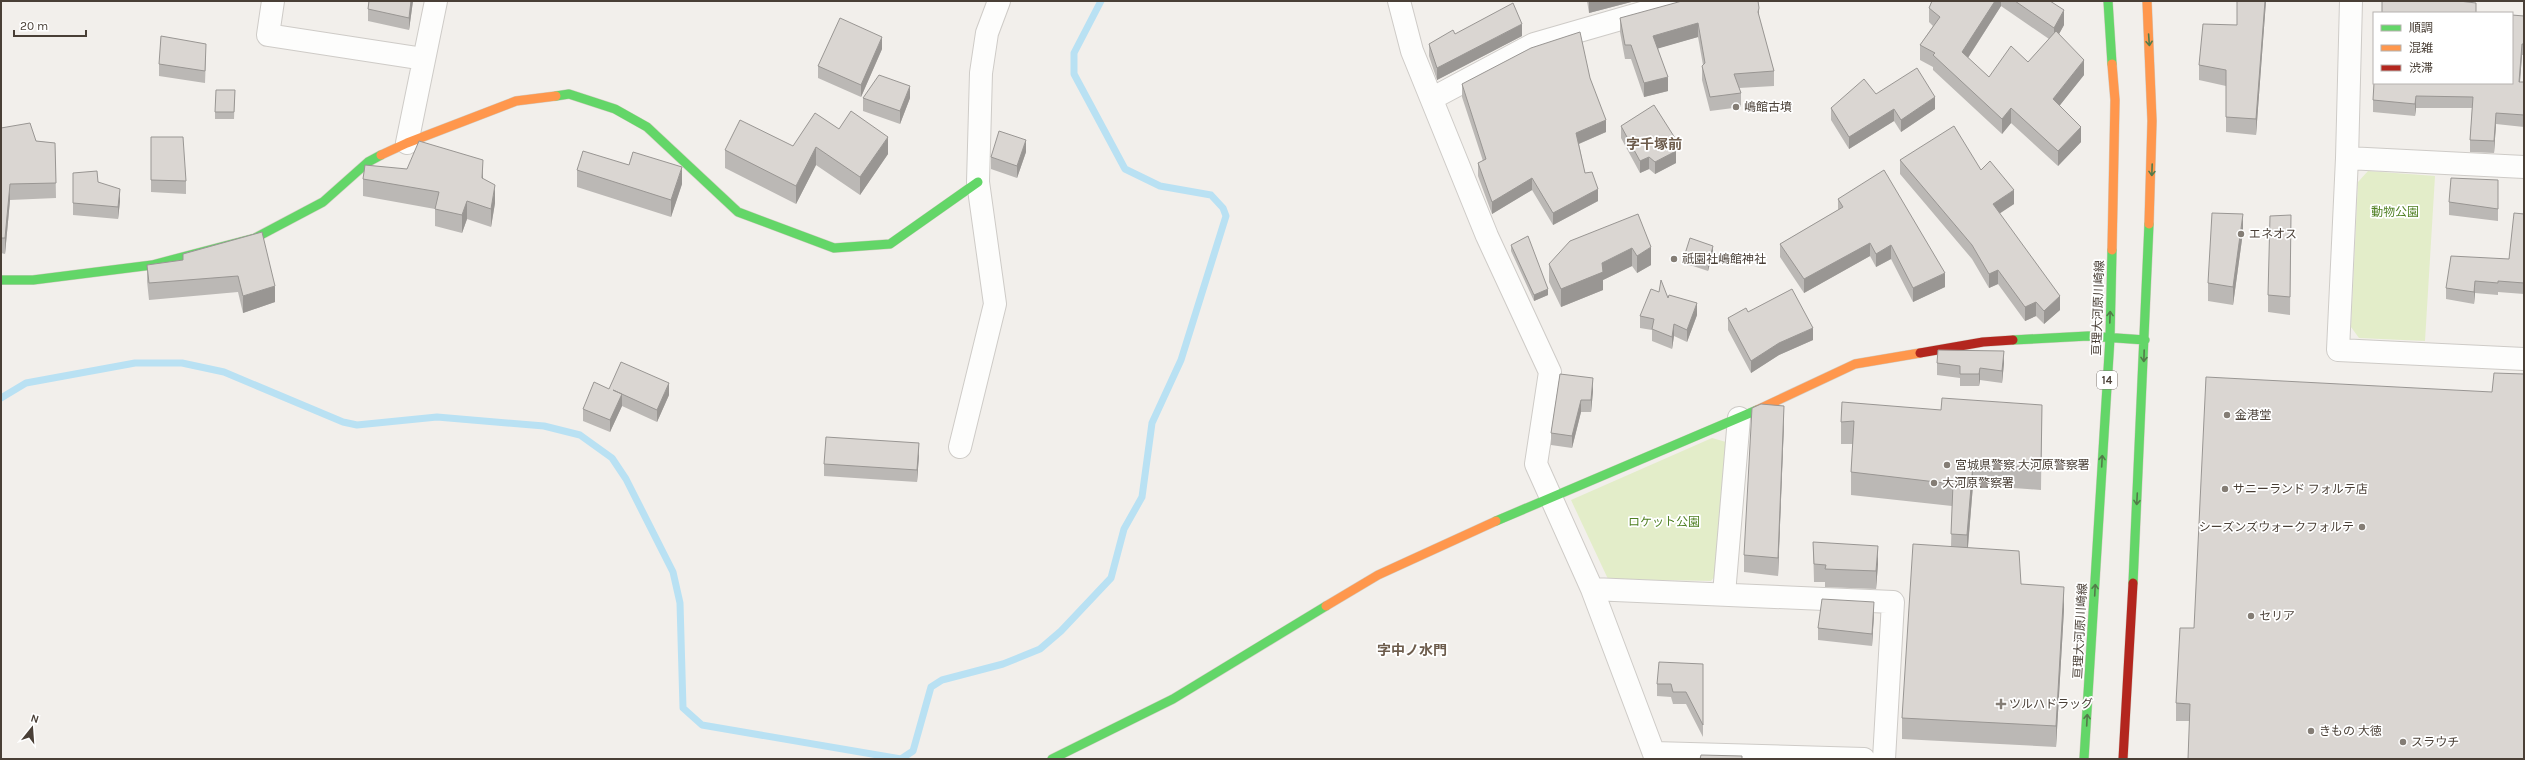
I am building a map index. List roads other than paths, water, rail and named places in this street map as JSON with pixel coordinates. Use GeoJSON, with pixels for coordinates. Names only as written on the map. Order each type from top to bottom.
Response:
{"type":"FeatureCollection","features":[{"type":"Feature","properties":{"kind":"street"},"geometry":{"type":"LineString","coordinates":[[272,1],[268,35],[424,59]]}},
{"type":"Feature","properties":{"kind":"street"},"geometry":{"type":"LineString","coordinates":[[407,143],[436,1]]}},
{"type":"Feature","properties":{"kind":"street"},"geometry":{"type":"LineString","coordinates":[[960,447],[995,304],[978,182],[981,73],[987,33],[999,1]]}},
{"type":"Feature","properties":{"kind":"street"},"geometry":{"type":"LineString","coordinates":[[1399,1],[1412,51],[1433,98],[1487,236],[1550,372],[1536,464],[1592,588],[1655,756],[1864,759]]}},
{"type":"Feature","properties":{"kind":"street"},"geometry":{"type":"LineString","coordinates":[[1433,98],[1534,44],[1673,4],[1690,1]]}},
{"type":"Feature","properties":{"kind":"street","name":"亘理大河原川崎線"},"geometry":{"type":"LineString","coordinates":[[2084,759],[2110,338],[2115,100],[2108,1]]}},
{"type":"Feature","properties":{"kind":"street"},"geometry":{"type":"LineString","coordinates":[[2123,759],[2145,340],[2153,146],[2152,70],[2147,1]]}},
{"type":"Feature","properties":{"kind":"street"},"geometry":{"type":"LineString","coordinates":[[2351,1],[2347,158],[2338,350],[2524,359]]}},
{"type":"Feature","properties":{"kind":"street"},"geometry":{"type":"LineString","coordinates":[[1,280],[33,280],[152,265],[255,238],[323,202],[368,162],[407,143],[516,101],[569,94],[615,109],[647,127],[738,212],[834,248],[890,244],[978,182]]}},
{"type":"Feature","properties":{"kind":"street"},"geometry":{"type":"LineString","coordinates":[[2347,158],[2524,167]]}},
{"type":"Feature","properties":{"kind":"street"},"geometry":{"type":"LineString","coordinates":[[1052,759],[1173,698],[1378,574],[1551,496],[1739,418],[1855,364],[1983,342],[2088,336],[2145,340]]}},
{"type":"Feature","properties":{"kind":"street"},"geometry":{"type":"LineString","coordinates":[[1724,594],[1739,418]]}},
{"type":"Feature","properties":{"kind":"street"},"geometry":{"type":"LineString","coordinates":[[1592,588],[1893,602],[1884,759]]}},
{"type":"Feature","properties":{"kind":"waterway"},"geometry":{"type":"LineString","coordinates":[[1,398],[26,383],[135,363],[182,363],[224,372],[343,422],[357,425],[437,417],[544,426],[580,435],[612,458],[626,479],[673,572],[680,603],[683,708],[702,725],[901,759],[913,751],[931,687],[942,680],[1003,664],[1040,649],[1061,631],[1111,578],[1124,529],[1142,497],[1152,423],[1181,360],[1226,216],[1223,208],[1211,195],[1160,186],[1125,169],[1074,74],[1074,53],[1101,1]]}},
{"type":"Feature","properties":{"kind":"place","name":"嶋館古墳"},"geometry":{"type":"Point","coordinates":[1736,107]}},
{"type":"Feature","properties":{"kind":"place","name":"エネオス"},"geometry":{"type":"Point","coordinates":[2241,234]}},
{"type":"Feature","properties":{"kind":"place","name":"祇園社嶋館神社"},"geometry":{"type":"Point","coordinates":[1674,259]}},
{"type":"Feature","properties":{"kind":"place","name":"金港堂"},"geometry":{"type":"Point","coordinates":[2227,415]}},
{"type":"Feature","properties":{"kind":"place","name":"宮城県警察 大河原警察署"},"geometry":{"type":"Point","coordinates":[1947,465]}},
{"type":"Feature","properties":{"kind":"place","name":"大河原警察署"},"geometry":{"type":"Point","coordinates":[1934,483]}},
{"type":"Feature","properties":{"kind":"place","name":"サニーランド フォルテ店"},"geometry":{"type":"Point","coordinates":[2225,489]}},
{"type":"Feature","properties":{"kind":"place","name":"シーズンズウォークフォルテ"},"geometry":{"type":"Point","coordinates":[2362,527]}},
{"type":"Feature","properties":{"kind":"place","name":"セリア"},"geometry":{"type":"Point","coordinates":[2251,616]}},
{"type":"Feature","properties":{"kind":"place","name":"ツルハドラッグ"},"geometry":{"type":"Point","coordinates":[2001,704]}},
{"type":"Feature","properties":{"kind":"place","name":"きもの 大徳"},"geometry":{"type":"Point","coordinates":[2311,731]}},
{"type":"Feature","properties":{"kind":"place","name":"スラウチ"},"geometry":{"type":"Point","coordinates":[2403,742]}},
{"type":"Feature","properties":{"kind":"district","name":"字千塚前"},"geometry":{"type":"Point","coordinates":[1654,144]}},
{"type":"Feature","properties":{"kind":"district","name":"字中ノ水門"},"geometry":{"type":"Point","coordinates":[1412,650]}},
{"type":"Feature","properties":{"kind":"park label","name":"動物公園"},"geometry":{"type":"Point","coordinates":[2395,212]}},
{"type":"Feature","properties":{"kind":"park label","name":"ロケット公園"},"geometry":{"type":"Point","coordinates":[1664,522]}}]}
